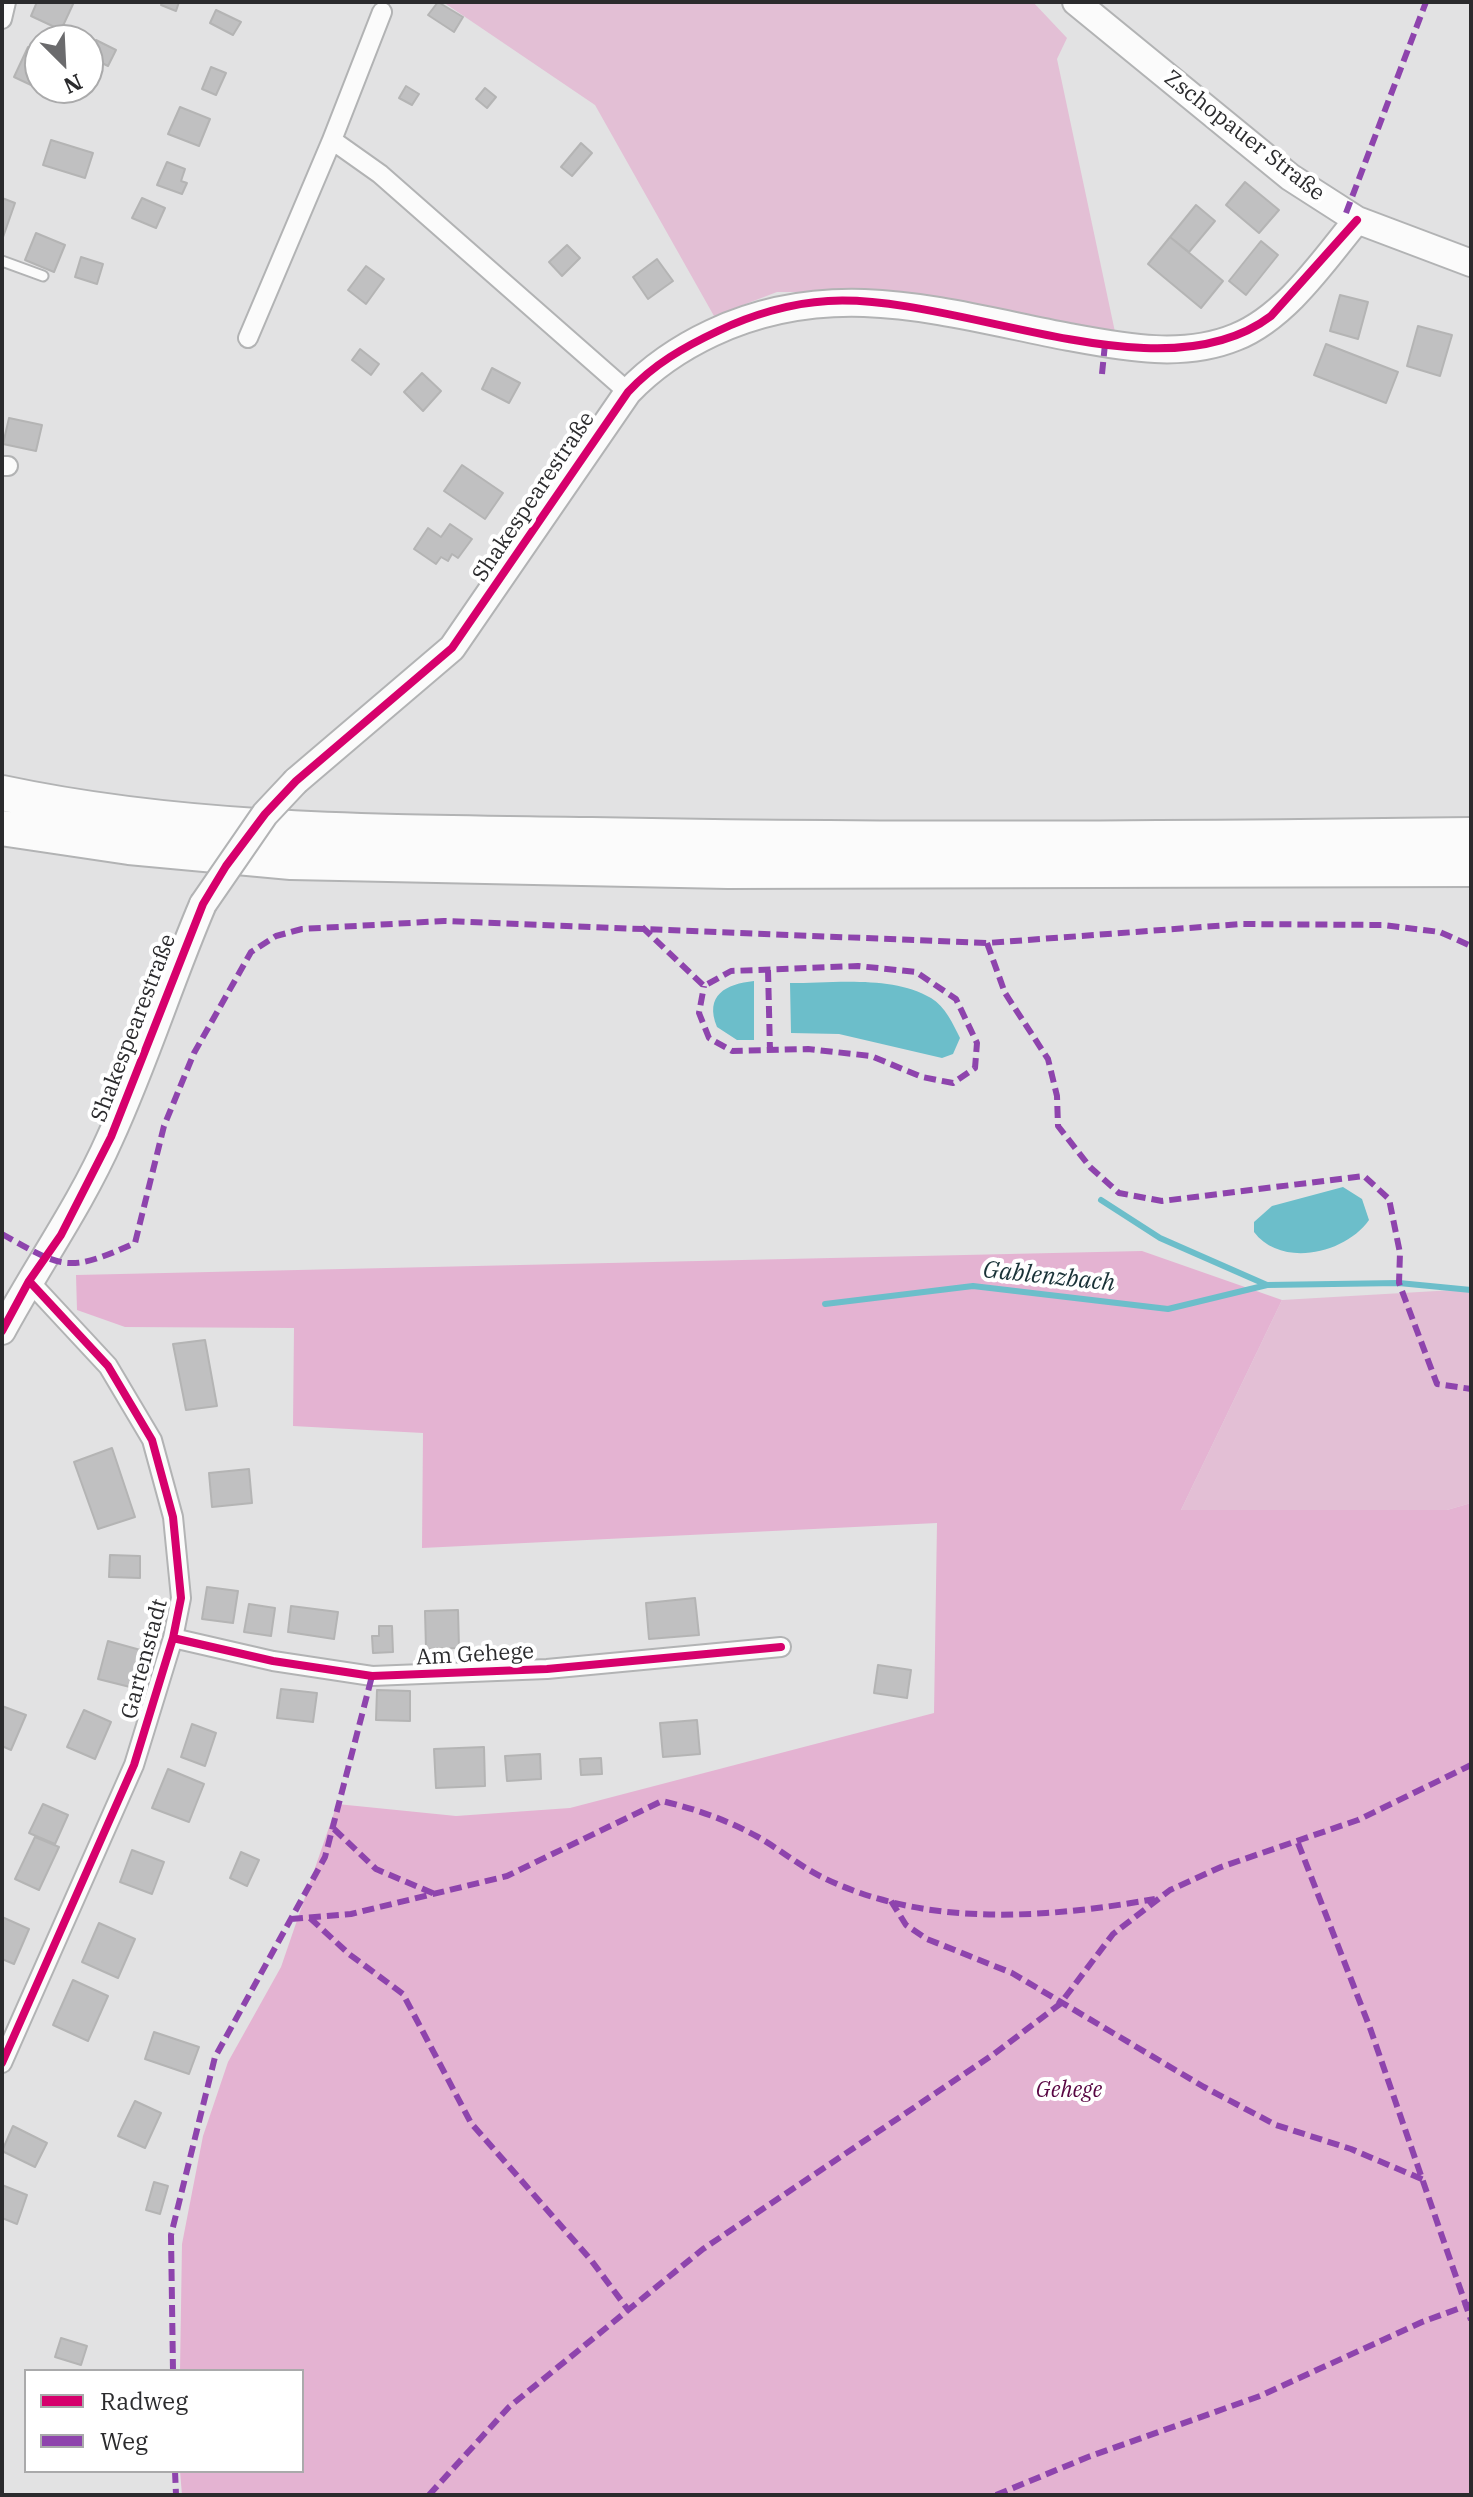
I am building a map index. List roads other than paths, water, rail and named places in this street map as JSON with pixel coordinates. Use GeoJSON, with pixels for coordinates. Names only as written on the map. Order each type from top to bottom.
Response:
{"type":"FeatureCollection","features":[{"type":"Feature","properties":{"kind":"highway"},"geometry":{"type":"LineString","coordinates":[[2,793],[173,818],[340,831],[742,838],[1471,835]]}},
{"type":"Feature","properties":{"kind":"highway"},"geometry":{"type":"LineString","coordinates":[[2,828],[129,847],[291,862],[728,871],[1471,869]]}},
{"type":"Feature","properties":{"kind":"street"},"geometry":{"type":"LineString","coordinates":[[2,19],[6,2]]}},
{"type":"Feature","properties":{"kind":"street","name":"Zschopauer Straße"},"geometry":{"type":"LineString","coordinates":[[1076,2],[1290,177],[1357,220],[1471,263]]}},
{"type":"Feature","properties":{"kind":"street"},"geometry":{"type":"LineString","coordinates":[[248,338],[332,140],[382,12]]}},
{"type":"Feature","properties":{"kind":"street"},"geometry":{"type":"LineString","coordinates":[[332,140],[380,174],[628,392]]}},
{"type":"Feature","properties":{"kind":"street","name":"Shakespearestraße"},"geometry":{"type":"LineString","coordinates":[[2,1331],[29,1281],[61,1235],[111,1137],[203,904],[265,814],[296,781],[452,648],[628,392],[648,371],[732,324],[783,309],[829,301],[908,307],[1143,349],[1219,343],[1238,337],[1271,316],[1357,220]]}},
{"type":"Feature","properties":{"kind":"street","name":"Gartenstadt"},"geometry":{"type":"LineString","coordinates":[[2,2063],[134,1765],[173,1638],[181,1598],[173,1517],[152,1440],[108,1366],[29,1281]]}},
{"type":"Feature","properties":{"kind":"street","name":"Am Gehege"},"geometry":{"type":"LineString","coordinates":[[173,1638],[273,1661],[372,1676],[547,1669],[781,1647]]}},
{"type":"Feature","properties":{"kind":"lane"},"geometry":{"type":"LineString","coordinates":[[2,261],[43,276]]}},
{"type":"Feature","properties":{"kind":"water"},"geometry":{"type":"Polygon","coordinates":[[[754,981],[754,1040],[737,1040],[717,1027],[713,1007],[720,993],[727,988],[754,981]]]}},
{"type":"Feature","properties":{"kind":"water"},"geometry":{"type":"Polygon","coordinates":[[[790,983],[881,983],[916,991],[940,1006],[960,1038],[953,1054],[942,1058],[839,1034],[791,1033],[790,983]]]}},
{"type":"Feature","properties":{"kind":"water"},"geometry":{"type":"Polygon","coordinates":[[[1343,1187],[1362,1199],[1369,1220],[1345,1241],[1313,1252],[1296,1253],[1266,1243],[1254,1232],[1254,1222],[1272,1206],[1343,1187]]]}},
{"type":"Feature","properties":{"kind":"waterway","name":"Gablenzbach"},"geometry":{"type":"LineString","coordinates":[[1101,1200],[1160,1238],[1267,1285]]}},
{"type":"Feature","properties":{"kind":"waterway","name":"Gablenzbach"},"geometry":{"type":"LineString","coordinates":[[825,1304],[973,1286],[1168,1309],[1267,1285],[1399,1283],[1471,1290]]}},
{"type":"Feature","properties":{"kind":"park label","name":"Gehege"},"geometry":{"type":"Point","coordinates":[1069,2091]}}]}
